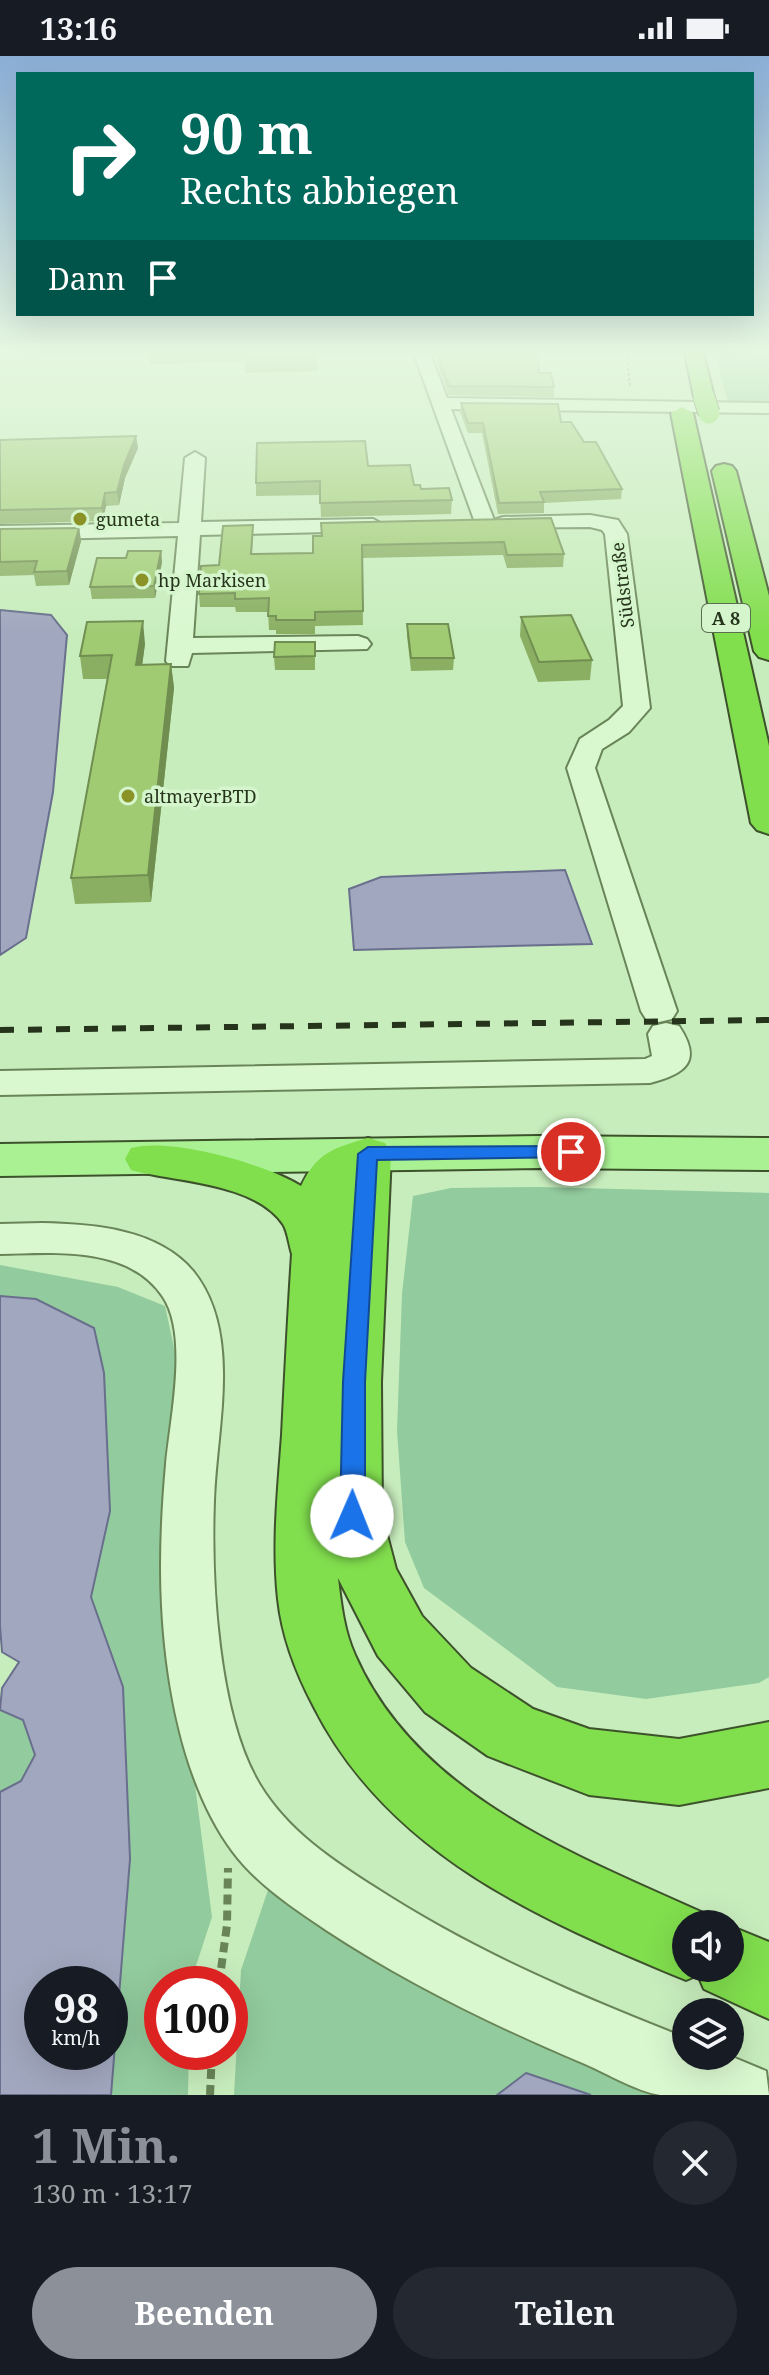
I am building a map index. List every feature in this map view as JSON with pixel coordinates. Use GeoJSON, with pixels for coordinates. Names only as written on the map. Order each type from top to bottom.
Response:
{"type":"FeatureCollection","features":[{"type":"Feature","properties":{"kind":"highway","name":"A 8"},"geometry":{"type":"LineString","coordinates":[[698,443],[769,823]]}},
{"type":"Feature","properties":{"kind":"highway","name":"A 8"},"geometry":{"type":"LineString","coordinates":[[703,443],[769,651]]}},
{"type":"Feature","properties":{"kind":"highway"},"geometry":{"type":"LineString","coordinates":[[672,1937],[528,1870],[453,1822],[406,1779],[353,1717],[322,1652],[306,1577],[320,1200],[330,1171],[368,1154],[354,1382],[352,1516],[367,1575],[400,1636],[448,1690],[512,1733],[589,1762],[679,1772],[769,1755]]}},
{"type":"Feature","properties":{"kind":"highway"},"geometry":{"type":"LineString","coordinates":[[148,1159],[210,1170],[270,1190],[301,1213],[317,1253]]}},
{"type":"Feature","properties":{"kind":"highway"},"geometry":{"type":"LineString","coordinates":[[744,1969],[769,1981]]}},
{"type":"Feature","properties":{"kind":"main road"},"geometry":{"type":"LineString","coordinates":[[0,1160],[368,1154],[750,1154]]}},
{"type":"Feature","properties":{"kind":"street"},"geometry":{"type":"LineString","coordinates":[[455,443],[485,523]]}},
{"type":"Feature","properties":{"kind":"street"},"geometry":{"type":"LineString","coordinates":[[195,458],[179,653],[358,644]]}},
{"type":"Feature","properties":{"kind":"street","name":"Südstraße"},"geometry":{"type":"LineString","coordinates":[[0,1083],[650,1071],[670,1063],[672,1052],[581,768],[590,745],[619,726],[637,708],[616,534],[610,525],[590,521],[454,524]]}},
{"type":"Feature","properties":{"kind":"street"},"geometry":{"type":"LineString","coordinates":[[0,533],[391,525]]}},
{"type":"Feature","properties":{"kind":"street"},"geometry":{"type":"LineString","coordinates":[[0,1239],[67,1240],[128,1249],[164,1269],[186,1297],[196,1326],[197,1352],[187,1523],[188,1605],[213,1743],[230,1787],[253,1829],[297,1872],[420,1953],[503,1995],[742,2095]]}},
{"type":"Feature","properties":{"kind":"path"},"geometry":{"type":"LineString","coordinates":[[221,1966],[227,1925],[228,1863]]}},
{"type":"Feature","properties":{"kind":"path"},"geometry":{"type":"LineString","coordinates":[[210,2095],[211,2070]]}},
{"type":"Feature","properties":{"kind":"green space"},"geometry":{"type":"Polygon","coordinates":[[[451,1188],[769,1193],[769,1677],[759,1683],[646,1699],[557,1687],[424,1588],[405,1542],[397,1431],[402,1294],[413,1196],[451,1188]]]}},
{"type":"Feature","properties":{"kind":"green space"},"geometry":{"type":"Polygon","coordinates":[[[0,1265],[118,1287],[165,1306],[186,1403],[191,1754],[212,1917],[196,1966],[144,1966],[144,2070],[189,2070],[188,2095],[111,2095],[113,2070],[128,2070],[128,1966],[121,1966],[130,1859],[123,1687],[91,1597],[110,1511],[104,1373],[94,1329],[36,1299],[0,1296],[0,1265]]]}},
{"type":"Feature","properties":{"kind":"green space"},"geometry":{"type":"Polygon","coordinates":[[[0,1710],[23,1720],[35,1755],[21,1781],[0,1792],[0,1710]]]}},
{"type":"Feature","properties":{"kind":"green space"},"geometry":{"type":"Polygon","coordinates":[[[273,1875],[695,2095],[591,2095],[526,2073],[497,2095],[234,2095],[235,2070],[248,2070],[248,1966],[242,1966],[273,1875]]]}},
{"type":"Feature","properties":{"kind":"water"},"geometry":{"type":"Polygon","coordinates":[[[0,610],[51,615],[67,635],[53,792],[26,938],[0,955],[0,610]]]}},
{"type":"Feature","properties":{"kind":"water"},"geometry":{"type":"Polygon","coordinates":[[[565,870],[592,944],[354,950],[349,889],[381,877],[565,870]]]}},
{"type":"Feature","properties":{"kind":"water"},"geometry":{"type":"Polygon","coordinates":[[[0,1296],[36,1299],[94,1328],[104,1373],[110,1511],[91,1597],[123,1687],[130,1859],[121,1966],[24,1966],[24,2070],[113,2070],[111,2095],[0,2095],[0,1792],[21,1781],[35,1755],[23,1720],[0,1710],[2,1688],[19,1662],[2,1652],[0,1296]]]}},
{"type":"Feature","properties":{"kind":"water"},"geometry":{"type":"Polygon","coordinates":[[[526,2073],[591,2095],[497,2095],[526,2073]]]}},
{"type":"Feature","properties":{"kind":"building"},"geometry":{"type":"Polygon","coordinates":[[[0,443],[133,443],[117,492],[105,493],[102,508],[0,510],[0,443]]]}},
{"type":"Feature","properties":{"kind":"building"},"geometry":{"type":"Polygon","coordinates":[[[257,443],[365,443],[368,466],[410,465],[414,485],[420,485],[421,489],[449,488],[452,500],[320,503],[320,481],[256,483],[257,443]]]}},
{"type":"Feature","properties":{"kind":"building"},"geometry":{"type":"Polygon","coordinates":[[[487,443],[597,443],[622,489],[540,492],[544,502],[499,503],[487,443]]]}},
{"type":"Feature","properties":{"kind":"building"},"geometry":{"type":"Polygon","coordinates":[[[551,518],[564,554],[507,555],[504,542],[362,545],[363,611],[315,612],[315,620],[276,620],[276,616],[268,616],[269,598],[235,599],[235,593],[199,594],[201,566],[219,565],[223,526],[253,525],[251,554],[313,553],[313,536],[322,536],[321,523],[551,518]]]}},
{"type":"Feature","properties":{"kind":"building"},"geometry":{"type":"Polygon","coordinates":[[[79,528],[67,571],[34,572],[37,561],[0,562],[0,529],[79,528]]]}},
{"type":"Feature","properties":{"kind":"building"},"geometry":{"type":"Polygon","coordinates":[[[128,551],[161,551],[154,586],[90,587],[97,558],[126,558],[128,551]]]}},
{"type":"Feature","properties":{"kind":"building"},"geometry":{"type":"Polygon","coordinates":[[[571,615],[592,660],[539,662],[521,617],[571,615]]]}},
{"type":"Feature","properties":{"kind":"building","name":"altmayerBTD"},"geometry":{"type":"Polygon","coordinates":[[[143,621],[136,665],[171,664],[148,875],[71,878],[112,655],[80,656],[87,622],[143,621]]]}},
{"type":"Feature","properties":{"kind":"building"},"geometry":{"type":"Polygon","coordinates":[[[407,624],[448,624],[454,658],[411,658],[407,624]]]}},
{"type":"Feature","properties":{"kind":"building"},"geometry":{"type":"Polygon","coordinates":[[[275,642],[315,642],[315,656],[274,657],[275,642]]]}},
{"type":"Feature","properties":{"kind":"railway"},"geometry":{"type":"LineString","coordinates":[[0,1030],[769,1020]]}},
{"type":"Feature","properties":{"kind":"place","name":"gumeta"},"geometry":{"type":"Point","coordinates":[80,519]}},
{"type":"Feature","properties":{"kind":"place","name":"hp Markisen"},"geometry":{"type":"Point","coordinates":[142,580]}},
{"type":"Feature","properties":{"kind":"place","name":"altmayerBTD"},"geometry":{"type":"Point","coordinates":[128,796]}},
{"type":"Feature","properties":{"kind":"route"},"geometry":{"type":"LineString","coordinates":[[352,1516],[354,1382],[368,1154],[571,1152]]}}]}
